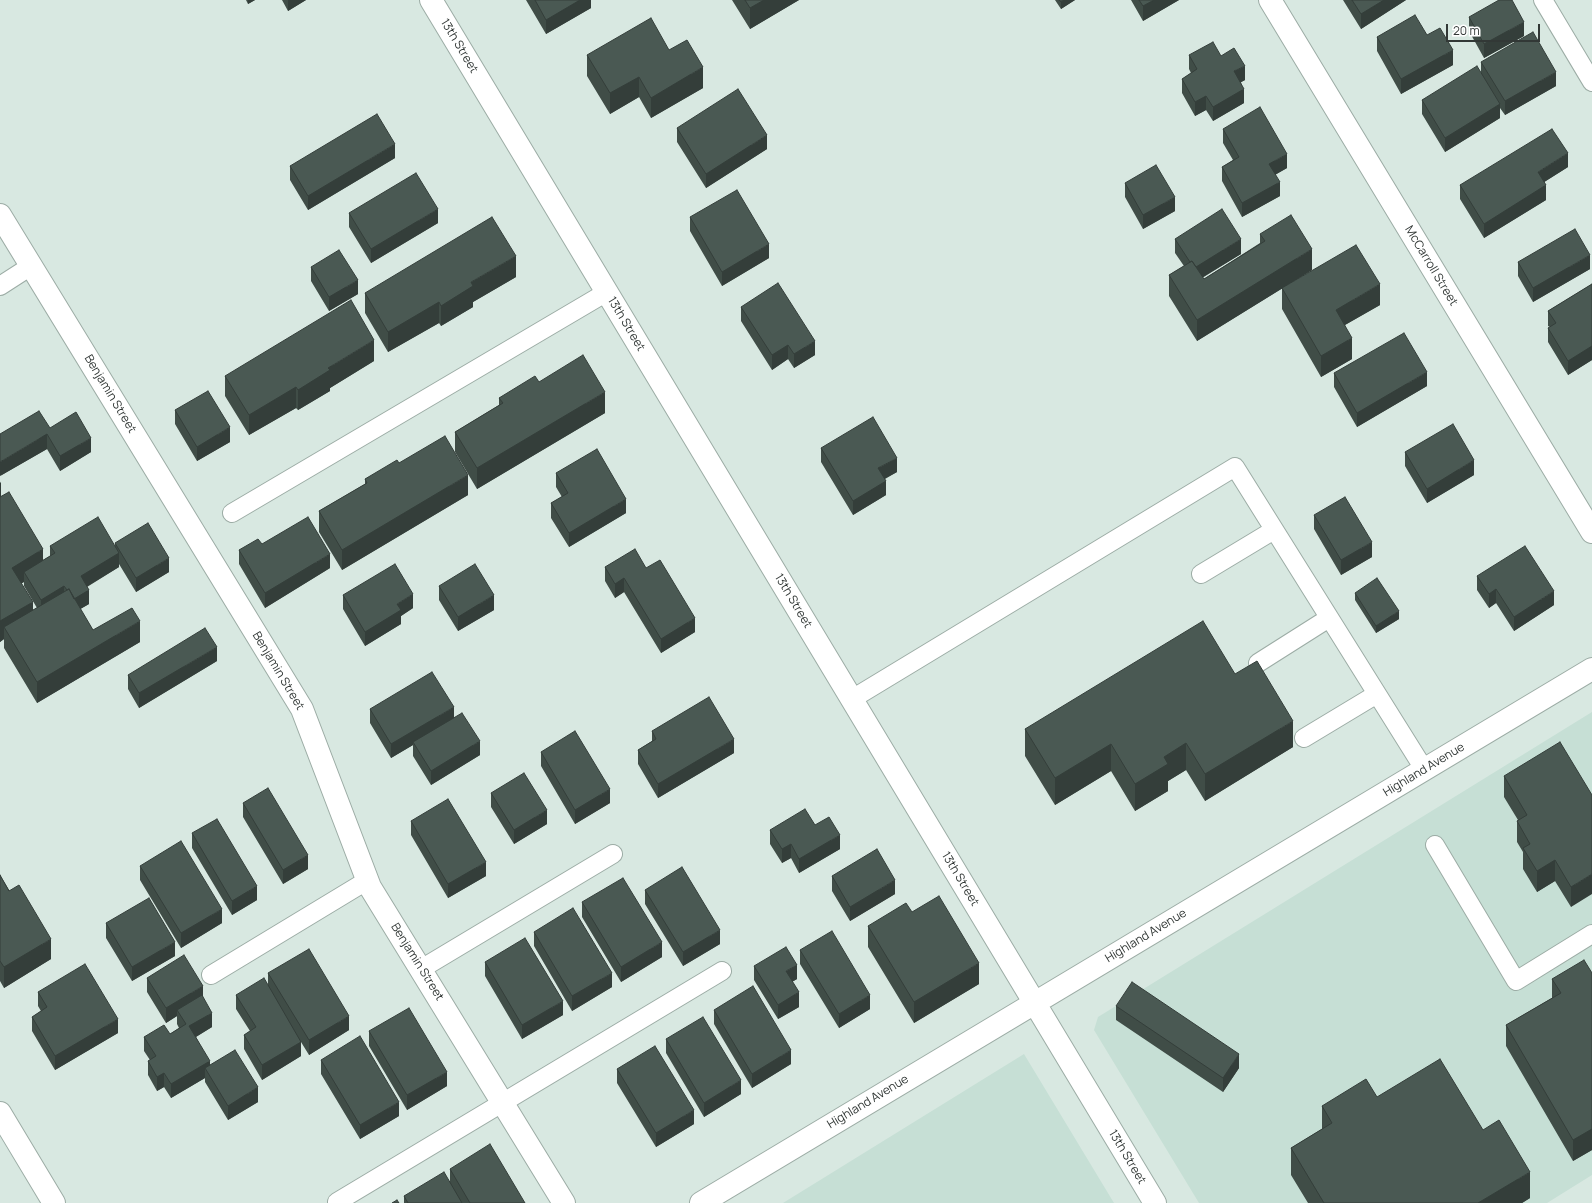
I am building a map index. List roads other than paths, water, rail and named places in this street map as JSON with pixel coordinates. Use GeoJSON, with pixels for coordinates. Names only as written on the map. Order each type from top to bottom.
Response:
{"type":"FeatureCollection","features":[{"type":"Feature","properties":{"kind":"main road","name":"13th Street"},"geometry":{"type":"LineString","coordinates":[[431,0],[1155,1203]]}},
{"type":"Feature","properties":{"kind":"main road","name":"McCarroll Street"},"geometry":{"type":"LineString","coordinates":[[1270,0],[1592,532]]}},
{"type":"Feature","properties":{"kind":"main road","name":"Benjamin Street"},"geometry":{"type":"LineString","coordinates":[[0,215],[302,709],[370,887],[564,1203]]}},
{"type":"Feature","properties":{"kind":"main road","name":"Highland Avenue"},"geometry":{"type":"LineString","coordinates":[[701,1203],[1592,669]]}},
{"type":"Feature","properties":{"kind":"main road"},"geometry":{"type":"LineString","coordinates":[[0,1113],[54,1203]]}},
{"type":"Feature","properties":{"kind":"lane"},"geometry":{"type":"LineString","coordinates":[[1543,0],[1592,82]]}},
{"type":"Feature","properties":{"kind":"lane"},"geometry":{"type":"LineString","coordinates":[[0,286],[32,266]]}},
{"type":"Feature","properties":{"kind":"lane"},"geometry":{"type":"LineString","coordinates":[[232,513],[607,292]]}},
{"type":"Feature","properties":{"kind":"lane"},"geometry":{"type":"LineString","coordinates":[[852,699],[1235,468],[1424,770]]}},
{"type":"Feature","properties":{"kind":"lane"},"geometry":{"type":"LineString","coordinates":[[1201,574],[1274,530]]}},
{"type":"Feature","properties":{"kind":"lane"},"geometry":{"type":"LineString","coordinates":[[1258,663],[1329,618]]}},
{"type":"Feature","properties":{"kind":"lane"},"geometry":{"type":"LineString","coordinates":[[1304,738],[1377,694]]}},
{"type":"Feature","properties":{"kind":"lane"},"geometry":{"type":"LineString","coordinates":[[1435,845],[1516,981],[1592,934]]}},
{"type":"Feature","properties":{"kind":"lane"},"geometry":{"type":"LineString","coordinates":[[421,969],[613,854]]}},
{"type":"Feature","properties":{"kind":"lane"},"geometry":{"type":"LineString","coordinates":[[211,975],[368,880]]}},
{"type":"Feature","properties":{"kind":"lane"},"geometry":{"type":"LineString","coordinates":[[338,1202],[722,970]]}}]}
